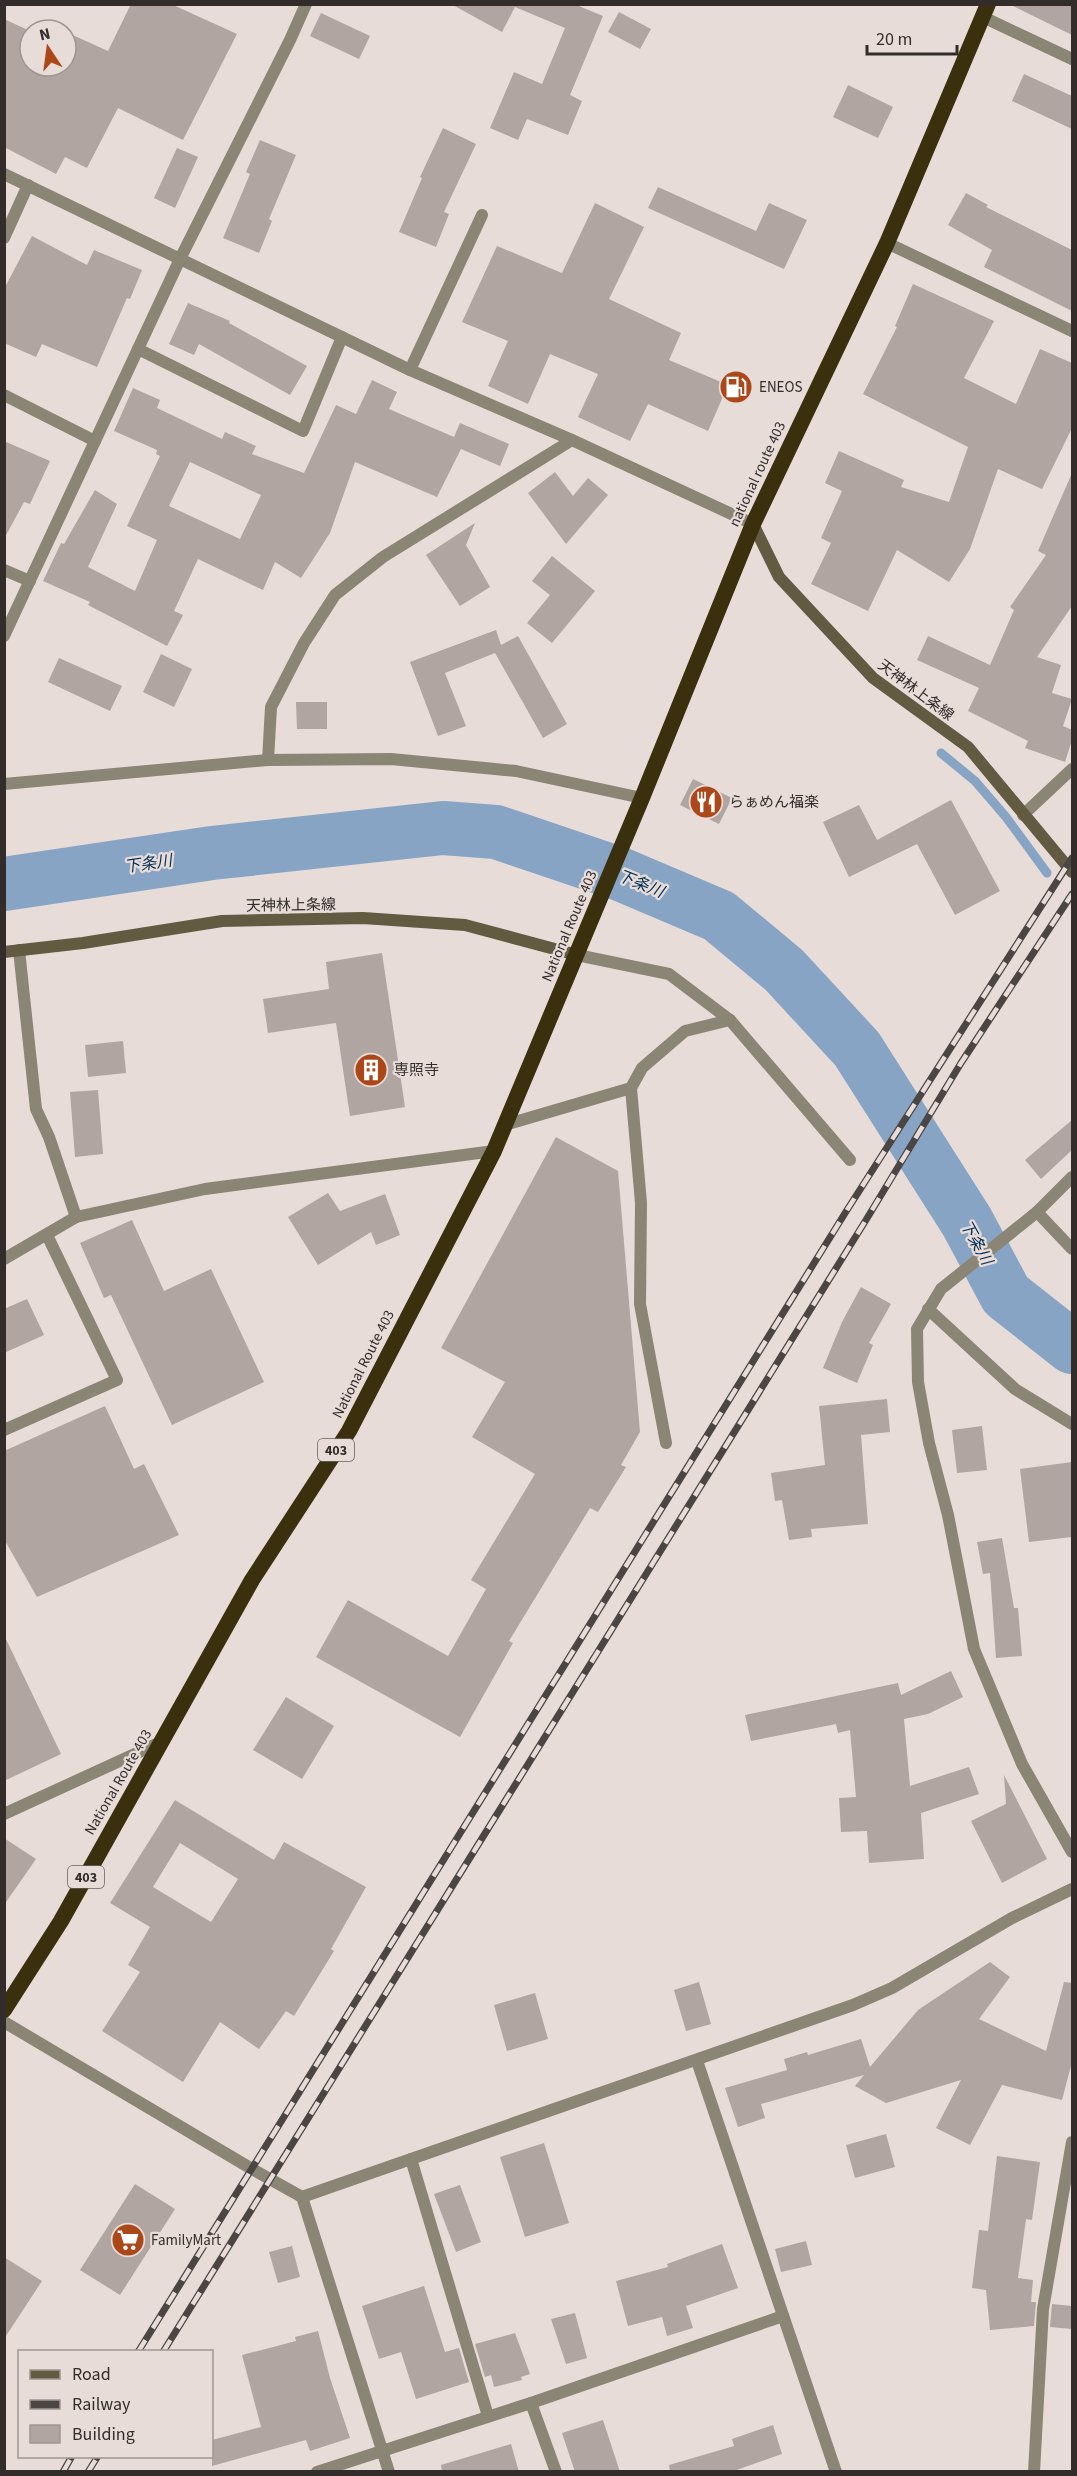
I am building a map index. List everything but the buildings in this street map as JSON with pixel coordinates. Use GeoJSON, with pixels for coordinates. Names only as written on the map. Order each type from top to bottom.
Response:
{"type":"FeatureCollection","features":[{"type":"Feature","properties":{"kind":"highway","name":"national route 403"},"geometry":{"type":"LineString","coordinates":[[642,798],[753,524],[888,243],[986,11]]}},
{"type":"Feature","properties":{"kind":"highway","name":"National Route 403"},"geometry":{"type":"LineString","coordinates":[[4,2010],[61,1921],[252,1581],[349,1431],[494,1151],[642,798]]}},
{"type":"Feature","properties":{"kind":"main road","name":"天神林上条線"},"geometry":{"type":"LineString","coordinates":[[753,524],[778,577],[873,678],[968,747],[1072,872]]}},
{"type":"Feature","properties":{"kind":"main road","name":"天神林上条線"},"geometry":{"type":"LineString","coordinates":[[4,952],[83,943],[222,921],[363,918],[465,925],[577,955]]}},
{"type":"Feature","properties":{"kind":"street"},"geometry":{"type":"LineString","coordinates":[[4,636],[180,259],[306,4]]}},
{"type":"Feature","properties":{"kind":"street"},"geometry":{"type":"LineString","coordinates":[[986,11],[1072,59]]}},
{"type":"Feature","properties":{"kind":"street"},"geometry":{"type":"LineString","coordinates":[[4,174],[410,370],[572,440],[753,524]]}},
{"type":"Feature","properties":{"kind":"street"},"geometry":{"type":"LineString","coordinates":[[4,238],[27,185]]}},
{"type":"Feature","properties":{"kind":"street"},"geometry":{"type":"LineString","coordinates":[[410,370],[483,215]]}},
{"type":"Feature","properties":{"kind":"street"},"geometry":{"type":"LineString","coordinates":[[888,243],[1072,331]]}},
{"type":"Feature","properties":{"kind":"street"},"geometry":{"type":"LineString","coordinates":[[138,349],[303,430],[342,337]]}},
{"type":"Feature","properties":{"kind":"street"},"geometry":{"type":"LineString","coordinates":[[4,395],[95,441]]}},
{"type":"Feature","properties":{"kind":"street"},"geometry":{"type":"LineString","coordinates":[[268,760],[271,707],[304,643],[335,595],[383,557],[572,440]]}},
{"type":"Feature","properties":{"kind":"street"},"geometry":{"type":"LineString","coordinates":[[4,570],[30,581]]}},
{"type":"Feature","properties":{"kind":"street"},"geometry":{"type":"LineString","coordinates":[[4,784],[268,760],[391,759],[504,770],[642,798]]}},
{"type":"Feature","properties":{"kind":"street"},"geometry":{"type":"LineString","coordinates":[[1023,814],[1072,769]]}},
{"type":"Feature","properties":{"kind":"street"},"geometry":{"type":"LineString","coordinates":[[19,950],[36,1109],[49,1137],[76,1217]]}},
{"type":"Feature","properties":{"kind":"street"},"geometry":{"type":"LineString","coordinates":[[577,955],[669,974],[730,1020],[850,1160]]}},
{"type":"Feature","properties":{"kind":"street"},"geometry":{"type":"LineString","coordinates":[[666,1443],[640,1304],[641,1203],[631,1088],[642,1068],[685,1031],[730,1020]]}},
{"type":"Feature","properties":{"kind":"street"},"geometry":{"type":"LineString","coordinates":[[505,1125],[631,1088]]}},
{"type":"Feature","properties":{"kind":"street"},"geometry":{"type":"LineString","coordinates":[[4,1258],[76,1217],[205,1189],[494,1151]]}},
{"type":"Feature","properties":{"kind":"street"},"geometry":{"type":"LineString","coordinates":[[1072,1177],[1037,1212],[940,1289],[917,1329],[918,1382],[929,1443],[948,1515],[975,1649],[1022,1764],[1072,1852]]}},
{"type":"Feature","properties":{"kind":"street"},"geometry":{"type":"LineString","coordinates":[[1037,1212],[1072,1249]]}},
{"type":"Feature","properties":{"kind":"street"},"geometry":{"type":"LineString","coordinates":[[4,1430],[117,1380],[47,1235]]}},
{"type":"Feature","properties":{"kind":"street"},"geometry":{"type":"LineString","coordinates":[[928,1309],[1015,1389],[1072,1424]]}},
{"type":"Feature","properties":{"kind":"street"},"geometry":{"type":"LineString","coordinates":[[4,1814],[162,1741]]}},
{"type":"Feature","properties":{"kind":"street"},"geometry":{"type":"LineString","coordinates":[[302,2197],[853,2005],[892,1988],[1012,1918],[1072,1889]]}},
{"type":"Feature","properties":{"kind":"street"},"geometry":{"type":"LineString","coordinates":[[4,2022],[302,2197],[389,2472]]}},
{"type":"Feature","properties":{"kind":"street"},"geometry":{"type":"LineString","coordinates":[[697,2061],[836,2472]]}},
{"type":"Feature","properties":{"kind":"street"},"geometry":{"type":"LineString","coordinates":[[1034,2472],[1043,2309],[1072,2142]]}},
{"type":"Feature","properties":{"kind":"street"},"geometry":{"type":"LineString","coordinates":[[411,2159],[488,2416]]}},
{"type":"Feature","properties":{"kind":"street"},"geometry":{"type":"LineString","coordinates":[[317,2472],[531,2403],[783,2316]]}},
{"type":"Feature","properties":{"kind":"street"},"geometry":{"type":"LineString","coordinates":[[531,2403],[556,2472]]}},
{"type":"Feature","properties":{"kind":"waterway"},"geometry":{"type":"LineString","coordinates":[[941,753],[975,781],[1006,817],[1047,873]]}},
{"type":"Feature","properties":{"kind":"waterway","name":"下条川"},"geometry":{"type":"LineString","coordinates":[[4,884],[212,853],[443,828],[496,832],[620,874],[719,916],[784,970],[857,1049],[967,1222],[1006,1295],[1072,1347]]}},
{"type":"Feature","properties":{"kind":"railway"},"geometry":{"type":"LineString","coordinates":[[139,2350],[847,1210],[1072,858]]}},
{"type":"Feature","properties":{"kind":"railway"},"geometry":{"type":"LineString","coordinates":[[164,2350],[866,1220],[961,1063],[1072,894]]}},
{"type":"Feature","properties":{"kind":"railway"},"geometry":{"type":"LineString","coordinates":[[63,2472],[71,2458]]}},
{"type":"Feature","properties":{"kind":"railway"},"geometry":{"type":"LineString","coordinates":[[88,2472],[97,2458]]}},
{"type":"Feature","properties":{"kind":"place","name":"ENEOS"},"geometry":{"type":"Point","coordinates":[736,387]}},
{"type":"Feature","properties":{"kind":"place","name":"らぁめん福楽"},"geometry":{"type":"Point","coordinates":[706,802]}},
{"type":"Feature","properties":{"kind":"place","name":"専照寺"},"geometry":{"type":"Point","coordinates":[371,1070]}},
{"type":"Feature","properties":{"kind":"place","name":"FamilyMart"},"geometry":{"type":"Point","coordinates":[128,2240]}}]}
